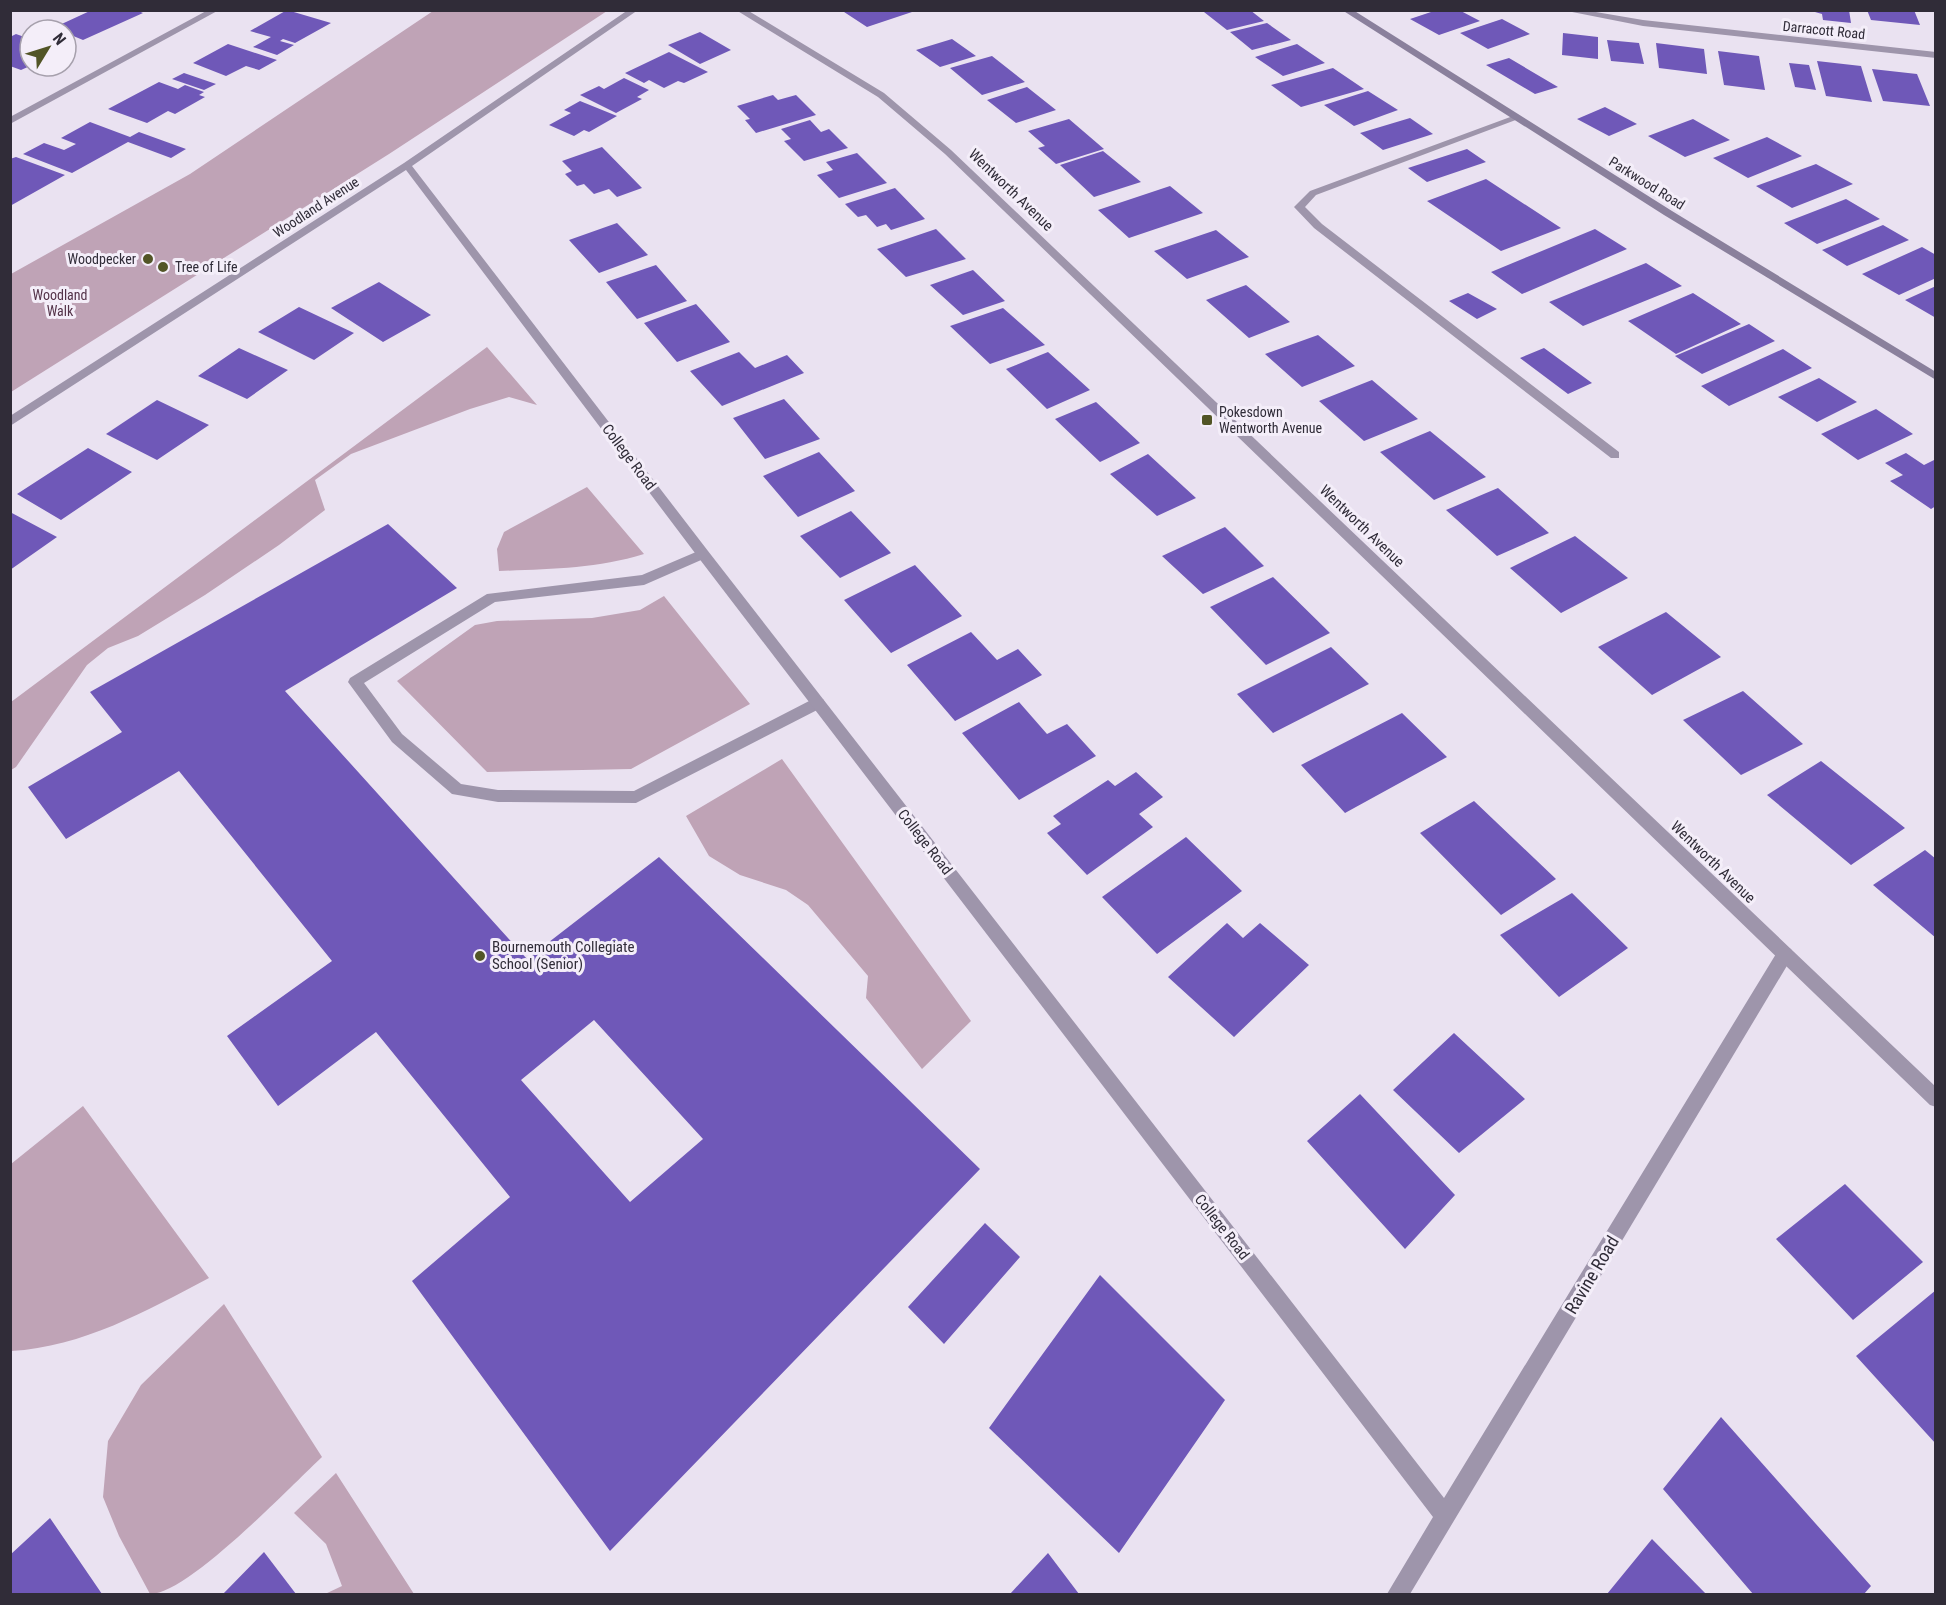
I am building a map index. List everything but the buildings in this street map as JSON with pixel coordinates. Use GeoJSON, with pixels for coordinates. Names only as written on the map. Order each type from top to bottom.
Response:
{"type":"FeatureCollection","features":[{"type":"Feature","properties":{"kind":"main road","name":"Parkwood Road"},"geometry":{"type":"LineString","coordinates":[[1346,10],[1516,118],[1935,376]]}},
{"type":"Feature","properties":{"kind":"street"},"geometry":{"type":"LineString","coordinates":[[10,121],[216,10]]}},
{"type":"Feature","properties":{"kind":"street","name":"Woodland Avenue"},"geometry":{"type":"LineString","coordinates":[[10,422],[407,165],[634,10]]}},
{"type":"Feature","properties":{"kind":"street","name":"Wentworth Avenue"},"geometry":{"type":"LineString","coordinates":[[740,10],[881,95],[948,152],[1935,1099]]}},
{"type":"Feature","properties":{"kind":"street","name":"Darracott Road"},"geometry":{"type":"LineString","coordinates":[[1566,10],[1655,24],[1935,55]]}},
{"type":"Feature","properties":{"kind":"street"},"geometry":{"type":"LineString","coordinates":[[1516,118],[1313,193],[1299,207],[1318,226],[1615,455]]}},
{"type":"Feature","properties":{"kind":"street","name":"College Road"},"geometry":{"type":"LineString","coordinates":[[407,165],[703,554],[1446,1517]]}},
{"type":"Feature","properties":{"kind":"street"},"geometry":{"type":"LineString","coordinates":[[703,554],[644,580],[492,597],[355,682],[397,738],[457,790],[498,796],[636,797],[818,703]]}},
{"type":"Feature","properties":{"kind":"street","name":"Ravine Road"},"geometry":{"type":"LineString","coordinates":[[1398,1594],[1785,954]]}},
{"type":"Feature","properties":{"kind":"green space","name":"Woodland Walk"},"geometry":{"type":"Polygon","coordinates":[[[433,11],[607,11],[389,154],[11,392],[11,274],[190,174],[433,11]]]}},
{"type":"Feature","properties":{"kind":"green space"},"geometry":{"type":"Polygon","coordinates":[[[487,347],[537,405],[509,397],[470,409],[351,454],[315,480],[325,510],[279,545],[205,595],[138,636],[108,648],[87,665],[16,767],[11,770],[11,702],[487,347]]]}},
{"type":"Feature","properties":{"kind":"green space"},"geometry":{"type":"Polygon","coordinates":[[[587,487],[644,554],[608,563],[554,569],[499,571],[497,549],[504,532],[587,487]]]}},
{"type":"Feature","properties":{"kind":"green space"},"geometry":{"type":"Polygon","coordinates":[[[664,596],[750,704],[631,769],[487,772],[397,681],[475,625],[497,621],[592,618],[640,610],[664,596]]]}},
{"type":"Feature","properties":{"kind":"green space"},"geometry":{"type":"Polygon","coordinates":[[[782,759],[971,1021],[922,1069],[866,998],[868,976],[808,905],[786,890],[740,875],[709,856],[686,816],[782,759]]]}},
{"type":"Feature","properties":{"kind":"green space"},"geometry":{"type":"Polygon","coordinates":[[[83,1106],[209,1278],[138,1315],[89,1335],[63,1343],[11,1351],[11,1164],[83,1106]]]}},
{"type":"Feature","properties":{"kind":"green space"},"geometry":{"type":"Polygon","coordinates":[[[224,1304],[322,1457],[213,1559],[167,1590],[150,1594],[119,1536],[103,1497],[108,1441],[141,1385],[224,1304]]]}},
{"type":"Feature","properties":{"kind":"green space"},"geometry":{"type":"Polygon","coordinates":[[[336,1473],[414,1594],[325,1594],[342,1586],[326,1544],[294,1513],[336,1473]]]}},
{"type":"Feature","properties":{"kind":"place","name":"Woodpecker"},"geometry":{"type":"Point","coordinates":[148,259]}},
{"type":"Feature","properties":{"kind":"place","name":"Tree of Life"},"geometry":{"type":"Point","coordinates":[163,267]}},
{"type":"Feature","properties":{"kind":"place","name":"Pokesdown Wentworth Avenue"},"geometry":{"type":"Point","coordinates":[1207,420]}},
{"type":"Feature","properties":{"kind":"place","name":"Bournemouth Collegiate School (Senior)"},"geometry":{"type":"Point","coordinates":[480,956]}}]}
